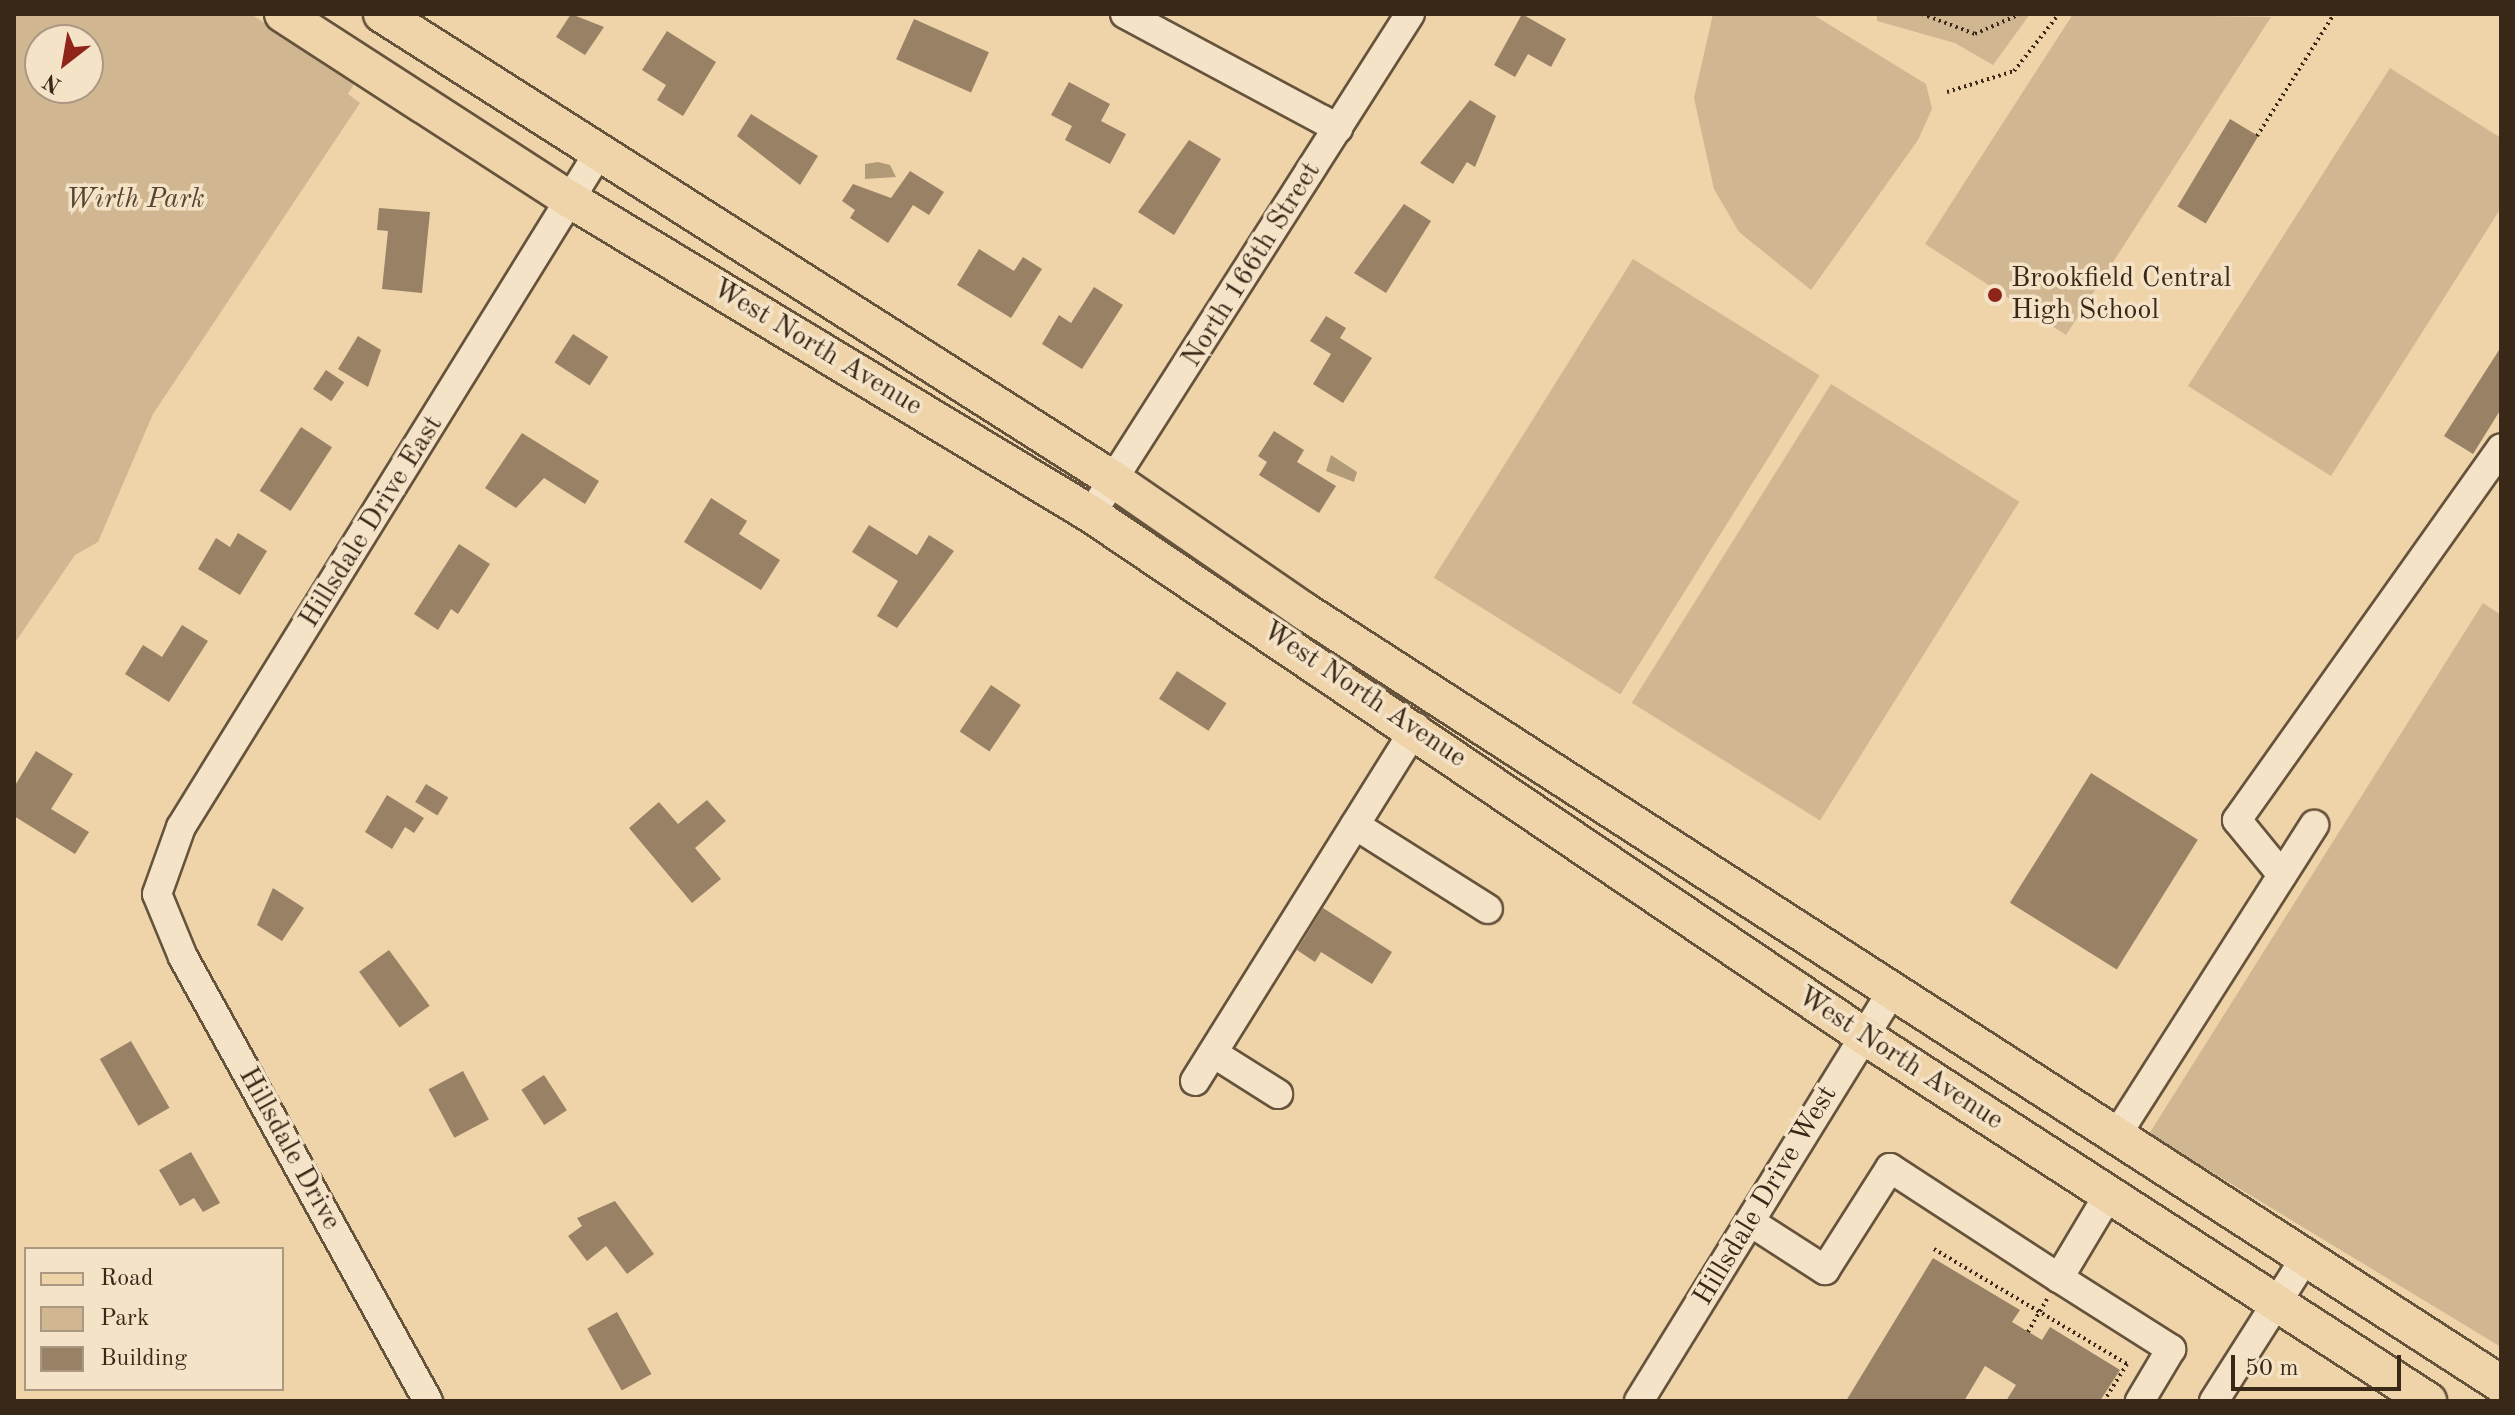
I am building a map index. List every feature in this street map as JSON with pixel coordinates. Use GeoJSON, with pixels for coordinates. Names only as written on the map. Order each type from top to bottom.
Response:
{"type":"FeatureCollection","features":[{"type":"Feature","properties":{"kind":"main road","name":"West North Avenue"},"geometry":{"type":"LineString","coordinates":[[283,14],[571,200],[1091,514],[1416,727],[1864,1036],[2428,1401]]}},
{"type":"Feature","properties":{"kind":"main road","name":"West North Avenue"},"geometry":{"type":"LineString","coordinates":[[382,14],[1114,480],[2116,1136],[2501,1384]]}},
{"type":"Feature","properties":{"kind":"street"},"geometry":{"type":"LineString","coordinates":[[1125,14],[1338,128]]}},
{"type":"Feature","properties":{"kind":"street","name":"North 166th Street"},"geometry":{"type":"LineString","coordinates":[[1091,514],[1410,14]]}},
{"type":"Feature","properties":{"kind":"street","name":"Hillsdale Drive East"},"geometry":{"type":"LineString","coordinates":[[157,894],[181,827],[598,154]]}},
{"type":"Feature","properties":{"kind":"street"},"geometry":{"type":"LineString","coordinates":[[2282,875],[2237,820],[2501,448]]}},
{"type":"Feature","properties":{"kind":"street"},"geometry":{"type":"LineString","coordinates":[[1195,1081],[1416,727]]}},
{"type":"Feature","properties":{"kind":"street"},"geometry":{"type":"LineString","coordinates":[[1355,825],[1488,909]]}},
{"type":"Feature","properties":{"kind":"street"},"geometry":{"type":"LineString","coordinates":[[2116,1136],[2314,825]]}},
{"type":"Feature","properties":{"kind":"street","name":"Hillsdale Drive"},"geometry":{"type":"LineString","coordinates":[[157,894],[183,957],[428,1401]]}},
{"type":"Feature","properties":{"kind":"street","name":"Hillsdale Drive West"},"geometry":{"type":"LineString","coordinates":[[1639,1401],[1752,1223],[1893,990]]}},
{"type":"Feature","properties":{"kind":"street"},"geometry":{"type":"LineString","coordinates":[[1213,1053],[1278,1094]]}},
{"type":"Feature","properties":{"kind":"street"},"geometry":{"type":"LineString","coordinates":[[1752,1223],[1825,1270],[1890,1168],[2171,1349],[2140,1401]]}},
{"type":"Feature","properties":{"kind":"street"},"geometry":{"type":"LineString","coordinates":[[2059,1278],[2109,1194]]}},
{"type":"Feature","properties":{"kind":"street"},"geometry":{"type":"LineString","coordinates":[[2214,1401],[2305,1258]]}},
{"type":"Feature","properties":{"kind":"path"},"geometry":{"type":"LineString","coordinates":[[1922,14],[1975,34],[2020,14]]}},
{"type":"Feature","properties":{"kind":"path"},"geometry":{"type":"LineString","coordinates":[[1947,92],[2014,71],[2059,14]]}},
{"type":"Feature","properties":{"kind":"path"},"geometry":{"type":"LineString","coordinates":[[2257,136],[2334,14]]}},
{"type":"Feature","properties":{"kind":"path"},"geometry":{"type":"LineString","coordinates":[[1934,1249],[2127,1364],[2104,1401]]}},
{"type":"Feature","properties":{"kind":"path"},"geometry":{"type":"LineString","coordinates":[[2028,1332],[2059,1278]]}},
{"type":"Feature","properties":{"kind":"green space","name":"Wirth Park"},"geometry":{"type":"Polygon","coordinates":[[[14,14],[251,14],[355,82],[348,94],[360,103],[153,414],[98,542],[75,555],[14,644],[14,14]]]}},
{"type":"Feature","properties":{"kind":"green space"},"geometry":{"type":"Polygon","coordinates":[[[1713,14],[1812,14],[1926,84],[1932,109],[1918,140],[1811,290],[1739,232],[1714,189],[1694,98],[1713,14]]]}},
{"type":"Feature","properties":{"kind":"green space"},"geometry":{"type":"Polygon","coordinates":[[[1877,14],[2030,14],[1993,65],[1955,43],[1877,21],[1877,14]]]}},
{"type":"Feature","properties":{"kind":"green space"},"geometry":{"type":"Polygon","coordinates":[[[2073,14],[2271,17],[2066,335],[1925,244],[2073,14]]]}},
{"type":"Feature","properties":{"kind":"green space"},"geometry":{"type":"Polygon","coordinates":[[[2390,68],[2501,138],[2501,208],[2331,476],[2188,386],[2390,68]]]}},
{"type":"Feature","properties":{"kind":"green space"},"geometry":{"type":"Polygon","coordinates":[[[1633,259],[1820,376],[1620,694],[1434,578],[1633,259]]]}},
{"type":"Feature","properties":{"kind":"green space"},"geometry":{"type":"Polygon","coordinates":[[[1831,384],[2019,502],[1820,821],[1632,703],[1831,384]]]}},
{"type":"Feature","properties":{"kind":"green space"},"geometry":{"type":"Polygon","coordinates":[[[2483,603],[2501,615],[2501,1347],[2149,1134],[2483,603]]]}},
{"type":"Feature","properties":{"kind":"shaded area"},"geometry":{"type":"Polygon","coordinates":[[[878,162],[890,165],[896,177],[865,179],[865,164],[878,162]]]}},
{"type":"Feature","properties":{"kind":"shaded area"},"geometry":{"type":"Polygon","coordinates":[[[1331,455],[1357,472],[1354,482],[1326,471],[1331,455]]]}},
{"type":"Feature","properties":{"kind":"building"},"geometry":{"type":"Polygon","coordinates":[[[571,14],[604,27],[585,55],[556,37],[571,14]]]}},
{"type":"Feature","properties":{"kind":"building"},"geometry":{"type":"Polygon","coordinates":[[[1522,14],[1566,39],[1551,67],[1528,54],[1515,77],[1494,65],[1522,14]]]}},
{"type":"Feature","properties":{"kind":"building"},"geometry":{"type":"Polygon","coordinates":[[[914,19],[989,52],[971,93],[896,59],[914,19]]]}},
{"type":"Feature","properties":{"kind":"building"},"geometry":{"type":"Polygon","coordinates":[[[667,31],[716,62],[683,116],[657,100],[666,85],[642,70],[667,31]]]}},
{"type":"Feature","properties":{"kind":"building"},"geometry":{"type":"Polygon","coordinates":[[[1069,82],[1110,104],[1101,121],[1126,134],[1110,164],[1065,140],[1072,126],[1051,115],[1069,82]]]}},
{"type":"Feature","properties":{"kind":"building"},"geometry":{"type":"Polygon","coordinates":[[[1470,100],[1496,116],[1475,167],[1467,162],[1453,184],[1420,163],[1470,100]]]}},
{"type":"Feature","properties":{"kind":"building"},"geometry":{"type":"Polygon","coordinates":[[[751,114],[818,156],[800,185],[737,136],[751,114]]]}},
{"type":"Feature","properties":{"kind":"building"},"geometry":{"type":"Polygon","coordinates":[[[2230,119],[2258,136],[2206,223],[2177,206],[2230,119]]]}},
{"type":"Feature","properties":{"kind":"building"},"geometry":{"type":"Polygon","coordinates":[[[1189,140],[1221,159],[1174,235],[1138,212],[1189,140]]]}},
{"type":"Feature","properties":{"kind":"building"},"geometry":{"type":"Polygon","coordinates":[[[910,171],[944,192],[929,215],[913,205],[888,243],[850,218],[855,210],[842,201],[853,184],[891,198],[910,171]]]}},
{"type":"Feature","properties":{"kind":"building"},"geometry":{"type":"Polygon","coordinates":[[[1404,204],[1431,221],[1386,293],[1354,273],[1404,204]]]}},
{"type":"Feature","properties":{"kind":"building"},"geometry":{"type":"Polygon","coordinates":[[[379,208],[430,212],[422,293],[382,289],[388,231],[377,230],[379,208]]]}},
{"type":"Feature","properties":{"kind":"building"},"geometry":{"type":"Polygon","coordinates":[[[979,249],[1014,271],[1023,257],[1042,269],[1011,318],[957,285],[979,249]]]}},
{"type":"Feature","properties":{"kind":"building"},"geometry":{"type":"Polygon","coordinates":[[[1094,287],[1123,305],[1082,369],[1042,344],[1059,315],[1071,323],[1094,287]]]}},
{"type":"Feature","properties":{"kind":"building"},"geometry":{"type":"Polygon","coordinates":[[[1326,316],[1346,328],[1340,338],[1372,358],[1343,403],[1313,384],[1331,354],[1310,341],[1326,316]]]}},
{"type":"Feature","properties":{"kind":"building"},"geometry":{"type":"Polygon","coordinates":[[[573,334],[608,357],[590,385],[554,363],[573,334]]]}},
{"type":"Feature","properties":{"kind":"building"},"geometry":{"type":"Polygon","coordinates":[[[358,336],[381,350],[368,387],[338,369],[358,336]]]}},
{"type":"Feature","properties":{"kind":"building"},"geometry":{"type":"Polygon","coordinates":[[[2501,347],[2501,409],[2473,454],[2444,436],[2501,347]]]}},
{"type":"Feature","properties":{"kind":"building"},"geometry":{"type":"Polygon","coordinates":[[[326,370],[344,382],[331,401],[313,389],[326,370]]]}},
{"type":"Feature","properties":{"kind":"building"},"geometry":{"type":"Polygon","coordinates":[[[301,427],[332,447],[291,511],[260,491],[301,427]]]}},
{"type":"Feature","properties":{"kind":"building"},"geometry":{"type":"Polygon","coordinates":[[[1274,431],[1304,450],[1297,462],[1336,486],[1319,513],[1259,475],[1267,462],[1258,456],[1274,431]]]}},
{"type":"Feature","properties":{"kind":"building"},"geometry":{"type":"Polygon","coordinates":[[[522,433],[599,481],[585,504],[544,478],[516,508],[485,488],[522,433]]]}},
{"type":"Feature","properties":{"kind":"building"},"geometry":{"type":"Polygon","coordinates":[[[711,498],[747,521],[739,534],[780,560],[761,590],[684,542],[711,498]]]}},
{"type":"Feature","properties":{"kind":"building"},"geometry":{"type":"Polygon","coordinates":[[[869,525],[917,555],[929,535],[954,551],[897,628],[877,616],[898,581],[852,552],[869,525]]]}},
{"type":"Feature","properties":{"kind":"building"},"geometry":{"type":"Polygon","coordinates":[[[238,533],[267,551],[240,595],[198,569],[216,538],[230,547],[238,533]]]}},
{"type":"Feature","properties":{"kind":"building"},"geometry":{"type":"Polygon","coordinates":[[[459,544],[490,564],[458,614],[451,609],[438,630],[414,614],[459,544]]]}},
{"type":"Feature","properties":{"kind":"building"},"geometry":{"type":"Polygon","coordinates":[[[182,625],[208,641],[169,702],[125,674],[143,645],[162,657],[182,625]]]}},
{"type":"Feature","properties":{"kind":"building"},"geometry":{"type":"Polygon","coordinates":[[[1177,671],[1226,703],[1209,731],[1159,699],[1177,671]]]}},
{"type":"Feature","properties":{"kind":"building"},"geometry":{"type":"Polygon","coordinates":[[[991,685],[1021,705],[990,752],[960,731],[991,685]]]}},
{"type":"Feature","properties":{"kind":"building"},"geometry":{"type":"Polygon","coordinates":[[[36,751],[73,774],[51,809],[89,832],[75,854],[14,816],[14,787],[36,751]]]}},
{"type":"Feature","properties":{"kind":"building"},"geometry":{"type":"Polygon","coordinates":[[[2091,773],[2198,840],[2117,970],[2010,903],[2091,773]]]}},
{"type":"Feature","properties":{"kind":"building"},"geometry":{"type":"Polygon","coordinates":[[[426,784],[448,797],[437,815],[415,802],[426,784]]]}},
{"type":"Feature","properties":{"kind":"building"},"geometry":{"type":"Polygon","coordinates":[[[387,795],[424,818],[414,833],[405,827],[392,849],[365,832],[387,795]]]}},
{"type":"Feature","properties":{"kind":"building"},"geometry":{"type":"Polygon","coordinates":[[[707,800],[726,821],[695,848],[721,879],[692,903],[629,828],[659,802],[678,824],[707,800]]]}},
{"type":"Feature","properties":{"kind":"building"},"geometry":{"type":"Polygon","coordinates":[[[273,888],[304,908],[282,941],[257,925],[273,888]]]}},
{"type":"Feature","properties":{"kind":"building"},"geometry":{"type":"Polygon","coordinates":[[[1323,908],[1392,952],[1372,984],[1321,952],[1315,962],[1297,950],[1323,908]]]}},
{"type":"Feature","properties":{"kind":"building"},"geometry":{"type":"Polygon","coordinates":[[[389,950],[430,1006],[400,1028],[359,972],[389,950]]]}},
{"type":"Feature","properties":{"kind":"building"},"geometry":{"type":"Polygon","coordinates":[[[131,1041],[170,1108],[138,1126],[100,1059],[131,1041]]]}},
{"type":"Feature","properties":{"kind":"building"},"geometry":{"type":"Polygon","coordinates":[[[463,1071],[489,1120],[454,1138],[429,1089],[463,1071]]]}},
{"type":"Feature","properties":{"kind":"building"},"geometry":{"type":"Polygon","coordinates":[[[544,1075],[567,1110],[544,1125],[521,1090],[544,1075]]]}},
{"type":"Feature","properties":{"kind":"building"},"geometry":{"type":"Polygon","coordinates":[[[191,1152],[220,1203],[203,1212],[194,1198],[180,1206],[159,1170],[191,1152]]]}},
{"type":"Feature","properties":{"kind":"building"},"geometry":{"type":"Polygon","coordinates":[[[615,1201],[654,1254],[627,1274],[606,1246],[587,1261],[568,1236],[582,1226],[577,1218],[615,1201]]]}},
{"type":"Feature","properties":{"kind":"building"},"geometry":{"type":"Polygon","coordinates":[[[1933,1258],[2020,1310],[2012,1322],[2042,1340],[2050,1327],[2120,1370],[2100,1401],[2006,1401],[2016,1385],[1985,1366],[1964,1401],[1846,1401],[1933,1258]]]}},
{"type":"Feature","properties":{"kind":"building"},"geometry":{"type":"Polygon","coordinates":[[[617,1312],[651,1374],[622,1391],[587,1328],[617,1312]]]}},
{"type":"Feature","properties":{"kind":"place","name":"Brookfield Central High School"},"geometry":{"type":"Point","coordinates":[1995,295]}}]}
